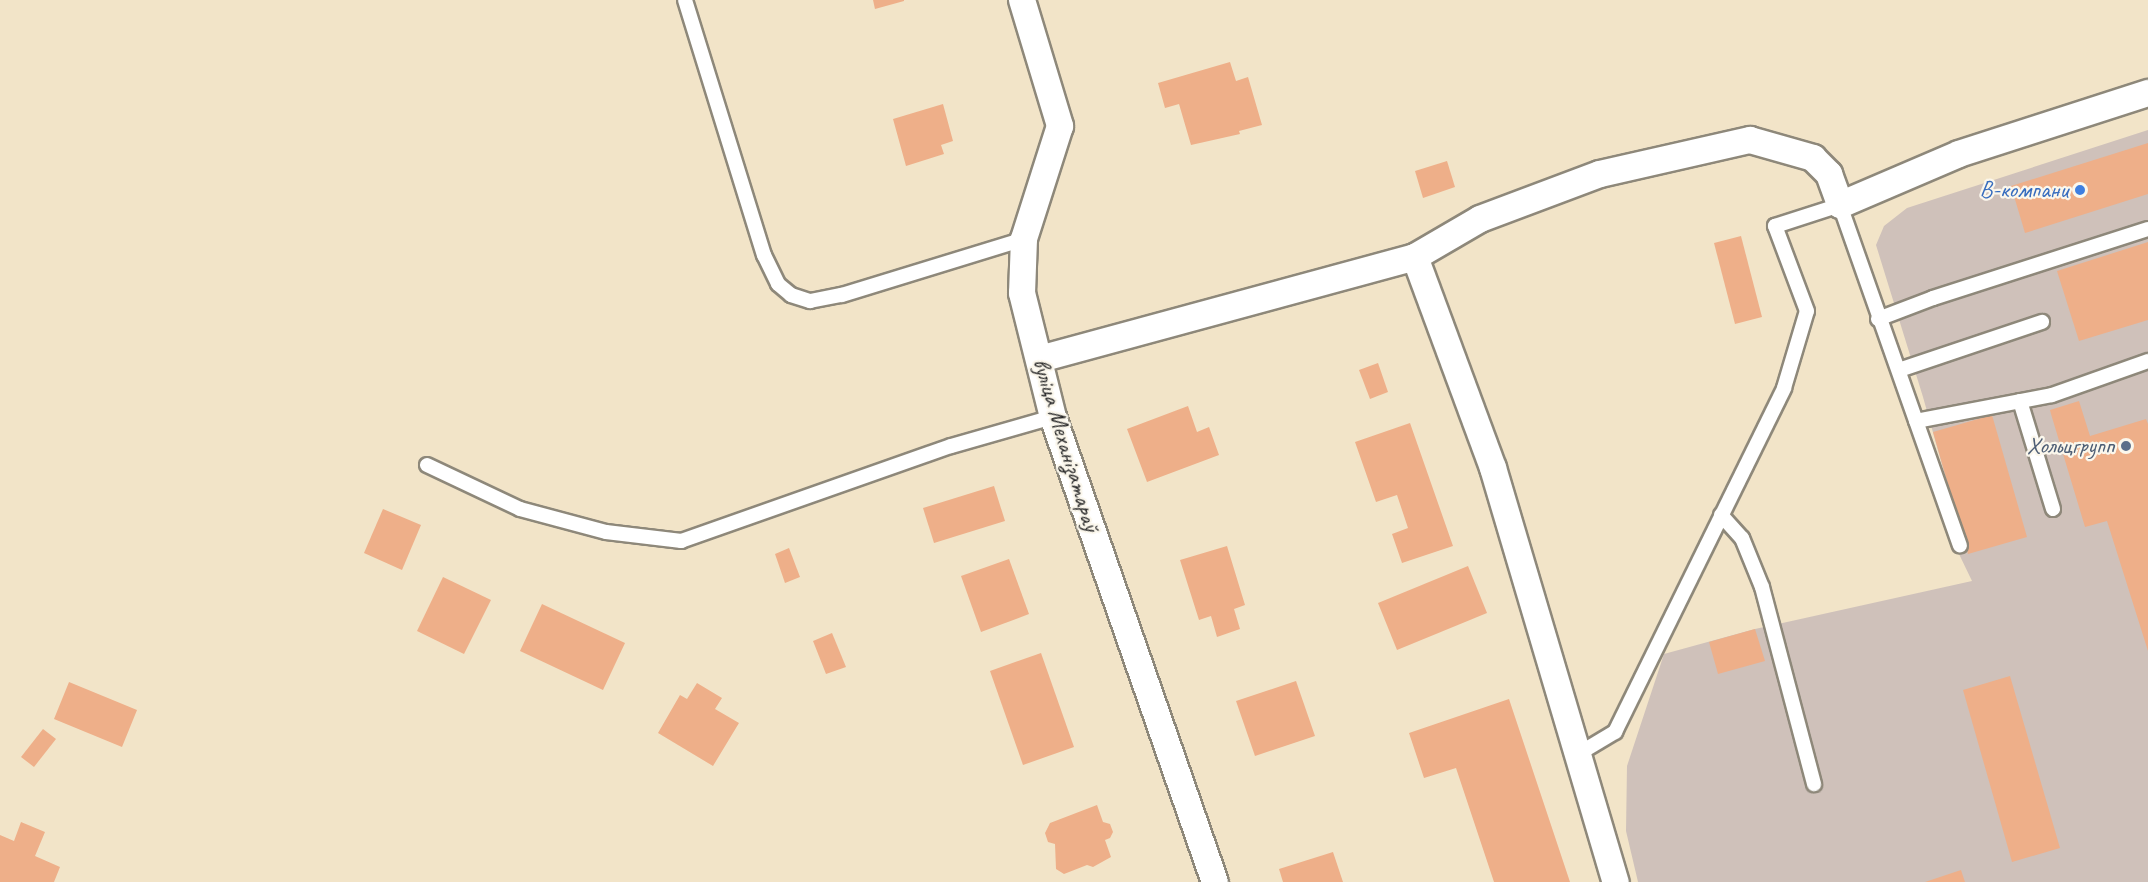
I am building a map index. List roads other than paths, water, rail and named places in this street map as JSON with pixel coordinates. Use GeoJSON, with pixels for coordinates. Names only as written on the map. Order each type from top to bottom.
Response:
{"type":"FeatureCollection","features":[{"type":"Feature","properties":{"kind":"street","name":"вуліца Механізатараў"},"geometry":{"type":"LineString","coordinates":[[1022,0],[1060,126],[1024,239],[1023,293],[1053,417],[1215,882]]}},
{"type":"Feature","properties":{"kind":"street"},"geometry":{"type":"LineString","coordinates":[[1040,359],[1415,257],[1480,219],[1600,174],[1750,140],[1813,158],[1829,174],[1840,205],[1959,154],[2148,93]]}},
{"type":"Feature","properties":{"kind":"street"},"geometry":{"type":"LineString","coordinates":[[1415,257],[1493,468],[1580,753],[1616,882]]}},
{"type":"Feature","properties":{"kind":"lane"},"geometry":{"type":"LineString","coordinates":[[685,0],[764,255],[778,284],[791,295],[810,301],[842,295],[1024,239]]}},
{"type":"Feature","properties":{"kind":"lane"},"geometry":{"type":"LineString","coordinates":[[1580,753],[1615,732],[1784,388],[1807,311],[1775,226],[1840,205],[1878,319],[1899,370],[1960,544]]}},
{"type":"Feature","properties":{"kind":"lane"},"geometry":{"type":"LineString","coordinates":[[1878,319],[1933,297],[2148,229]]}},
{"type":"Feature","properties":{"kind":"lane"},"geometry":{"type":"LineString","coordinates":[[1899,370],[2042,322]]}},
{"type":"Feature","properties":{"kind":"lane"},"geometry":{"type":"LineString","coordinates":[[1916,421],[2052,395],[2148,361]]}},
{"type":"Feature","properties":{"kind":"lane"},"geometry":{"type":"LineString","coordinates":[[2020,401],[2053,510]]}},
{"type":"Feature","properties":{"kind":"lane"},"geometry":{"type":"LineString","coordinates":[[427,465],[520,509],[606,532],[681,541],[951,446],[1053,417]]}},
{"type":"Feature","properties":{"kind":"lane"},"geometry":{"type":"LineString","coordinates":[[1721,515],[1742,538],[1761,587],[1814,784]]}},
{"type":"Feature","properties":{"kind":"place","name":"В-компани"},"geometry":{"type":"Point","coordinates":[2080,190]}},
{"type":"Feature","properties":{"kind":"place","name":"Хольцгрупп"},"geometry":{"type":"Point","coordinates":[2126,446]}}]}
